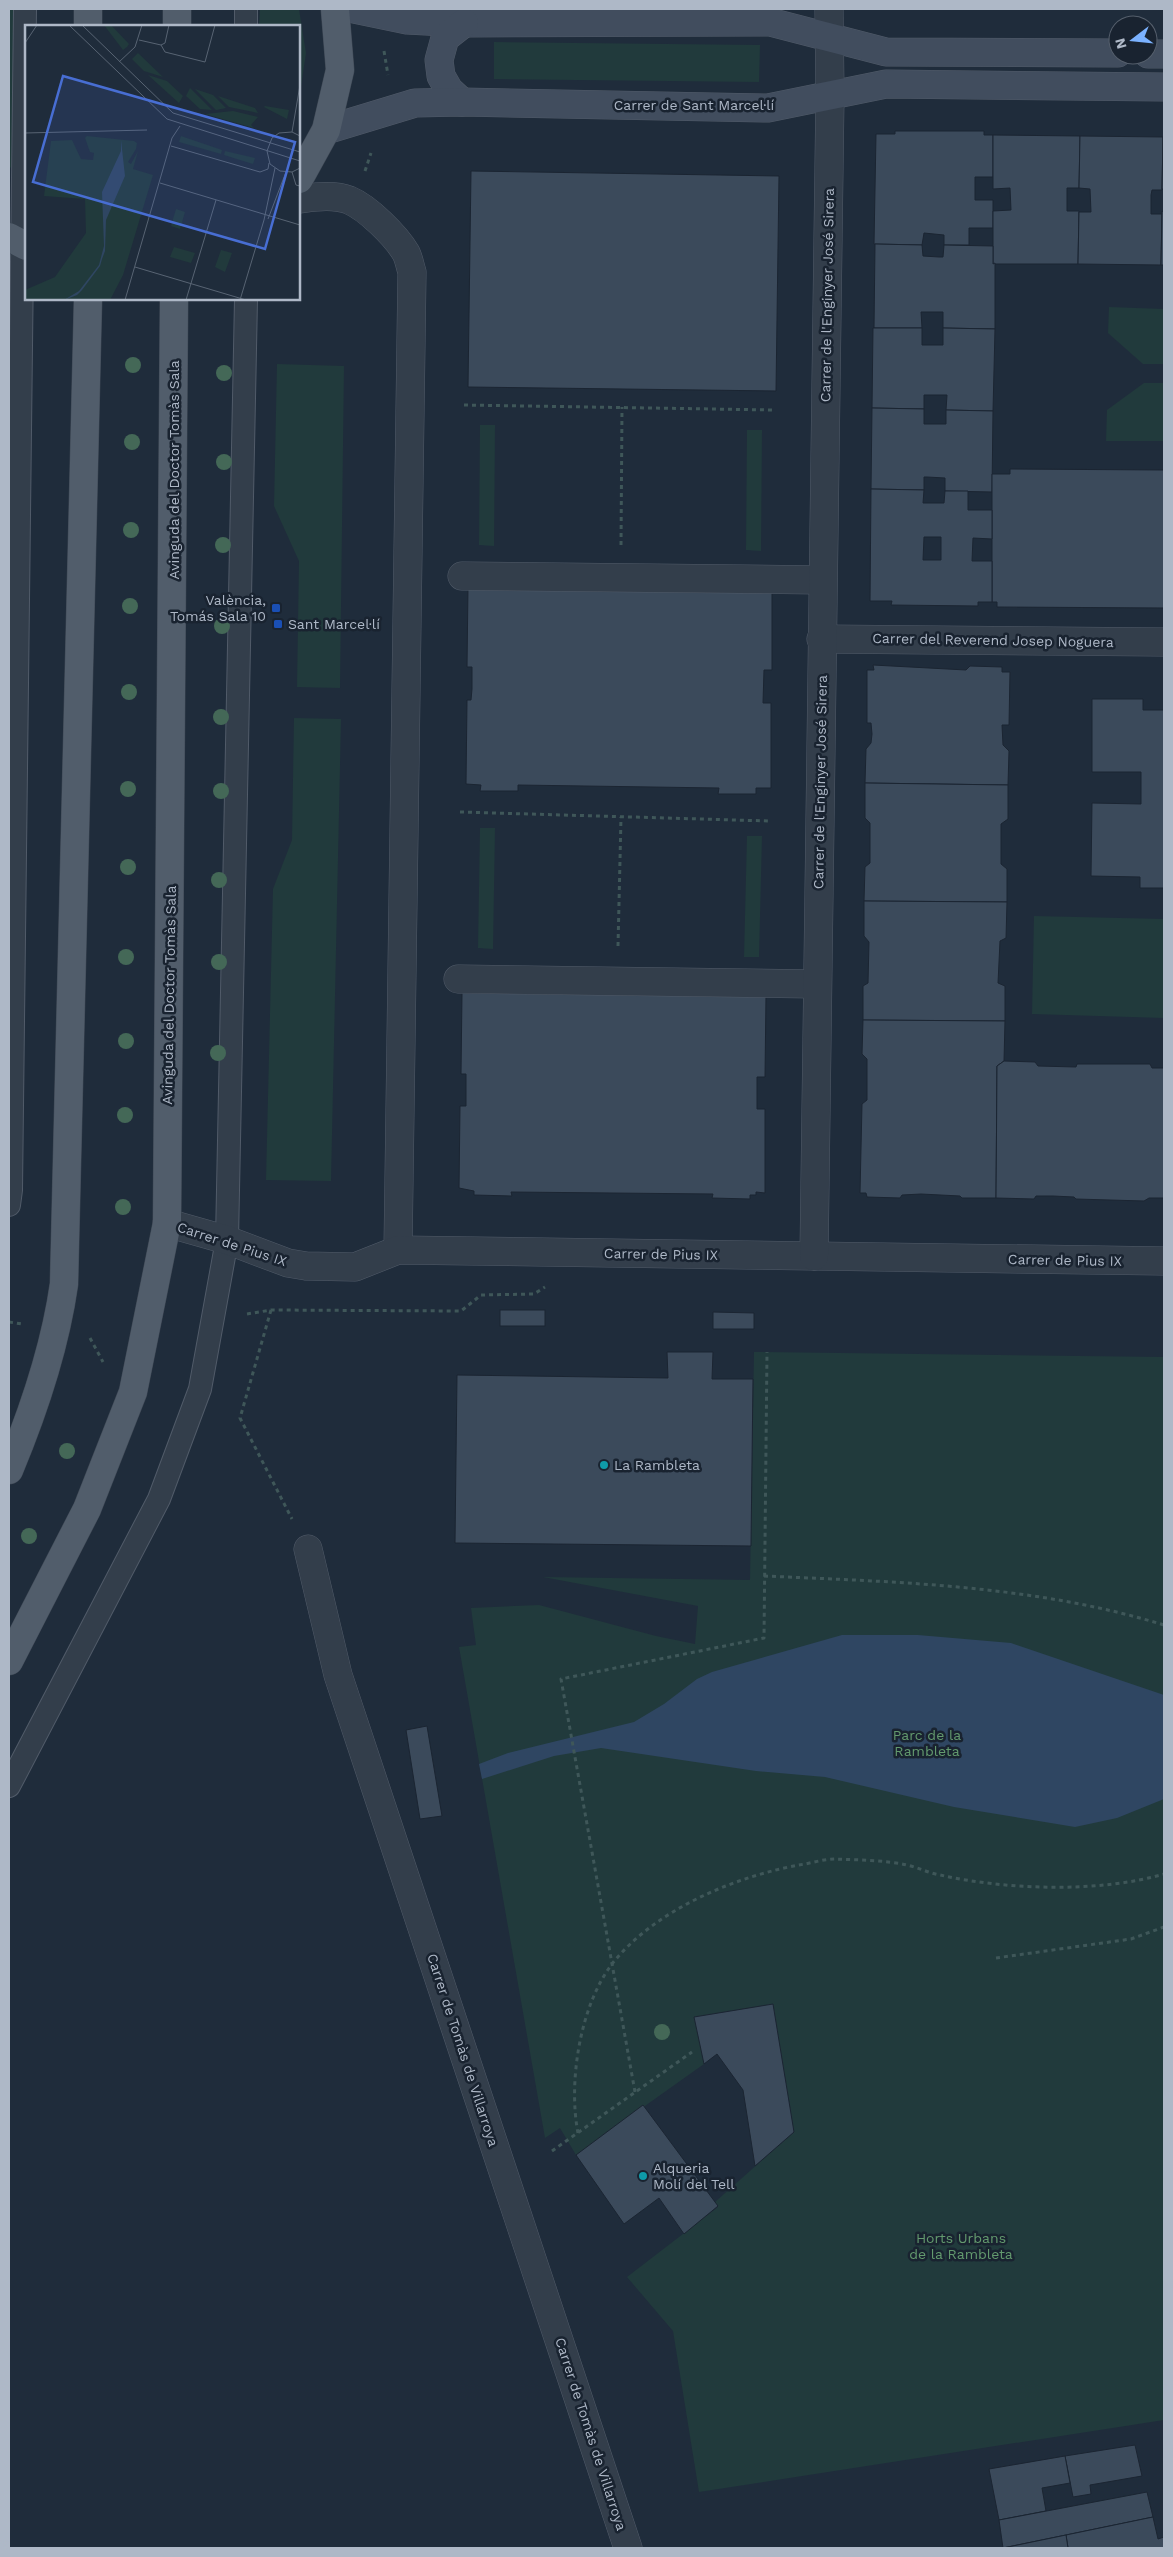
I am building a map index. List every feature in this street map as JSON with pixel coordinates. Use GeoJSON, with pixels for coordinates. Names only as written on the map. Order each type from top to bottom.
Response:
{"type":"FeatureCollection","features":[{"type":"Feature","properties":{"kind":"main road"},"geometry":{"type":"LineString","coordinates":[[88,9],[88,25]]}},
{"type":"Feature","properties":{"kind":"main road"},"geometry":{"type":"LineString","coordinates":[[177,9],[177,25]]}},
{"type":"Feature","properties":{"kind":"main road"},"geometry":{"type":"LineString","coordinates":[[300,177],[326,130],[340,70],[335,9]]}},
{"type":"Feature","properties":{"kind":"main road"},"geometry":{"type":"LineString","coordinates":[[9,1470],[38,1394],[60,1314],[64,1284],[88,300]]}},
{"type":"Feature","properties":{"kind":"main road","name":"Avinguda del Doctor Tomàs Sala"},"geometry":{"type":"LineString","coordinates":[[9,1661],[87,1509],[133,1392],[167,1223],[174,300]]}},
{"type":"Feature","properties":{"kind":"street"},"geometry":{"type":"LineString","coordinates":[[354,9],[407,20],[464,23],[770,22],[886,52],[1108,54]]}},
{"type":"Feature","properties":{"kind":"street","name":"Carrer de l'Enginyer José Sirera"},"geometry":{"type":"LineString","coordinates":[[814,1256],[830,95],[829,9]]}},
{"type":"Feature","properties":{"kind":"street"},"geometry":{"type":"LineString","coordinates":[[462,102],[449,90],[441,76],[439,60],[445,38],[464,23]]}},
{"type":"Feature","properties":{"kind":"street","name":"Carrer de Sant Marcel·lí"},"geometry":{"type":"LineString","coordinates":[[326,130],[415,103],[462,102],[768,108],[886,84],[1164,87]]}},
{"type":"Feature","properties":{"kind":"street"},"geometry":{"type":"LineString","coordinates":[[300,199],[323,196],[350,200],[374,217],[396,239],[407,254],[412,272],[398,1250]]}},
{"type":"Feature","properties":{"kind":"street"},"geometry":{"type":"LineString","coordinates":[[462,576],[822,580]]}},
{"type":"Feature","properties":{"kind":"street","name":"Carrer del Reverend Josep Noguera"},"geometry":{"type":"LineString","coordinates":[[822,639],[1164,642]]}},
{"type":"Feature","properties":{"kind":"street"},"geometry":{"type":"LineString","coordinates":[[458,979],[817,984]]}},
{"type":"Feature","properties":{"kind":"street","name":"Carrer de Pius IX"},"geometry":{"type":"LineString","coordinates":[[167,1223],[227,1240],[288,1264],[317,1267],[355,1266],[377,1260],[398,1250],[1164,1261]]}},
{"type":"Feature","properties":{"kind":"street","name":"Carrer de Tomàs de Villarroya"},"geometry":{"type":"LineString","coordinates":[[308,1549],[338,1675],[628,2548]]}},
{"type":"Feature","properties":{"kind":"lane"},"geometry":{"type":"LineString","coordinates":[[9,1205],[11,1190],[19,243],[24,9]]}},
{"type":"Feature","properties":{"kind":"lane"},"geometry":{"type":"LineString","coordinates":[[246,9],[246,25]]}},
{"type":"Feature","properties":{"kind":"lane"},"geometry":{"type":"LineString","coordinates":[[9,1786],[159,1499],[200,1389],[227,1240],[246,300]]}},
{"type":"Feature","properties":{"kind":"path"},"geometry":{"type":"LineString","coordinates":[[464,405],[774,410]]}},
{"type":"Feature","properties":{"kind":"path"},"geometry":{"type":"LineString","coordinates":[[620,578],[622,407]]}},
{"type":"Feature","properties":{"kind":"path"},"geometry":{"type":"LineString","coordinates":[[460,812],[769,821]]}},
{"type":"Feature","properties":{"kind":"path"},"geometry":{"type":"LineString","coordinates":[[618,981],[621,817]]}},
{"type":"Feature","properties":{"kind":"path"},"geometry":{"type":"LineString","coordinates":[[308,1549],[240,1418],[271,1310],[461,1311],[482,1295],[534,1294],[552,1283]]}},
{"type":"Feature","properties":{"kind":"path"},"geometry":{"type":"LineString","coordinates":[[9,1322],[23,1324]]}},
{"type":"Feature","properties":{"kind":"path"},"geometry":{"type":"LineString","coordinates":[[89,1338],[93,1341],[101,1360],[105,1364]]}},
{"type":"Feature","properties":{"kind":"path"},"geometry":{"type":"LineString","coordinates":[[635,2092],[561,1679],[764,1638],[767,1352]]}},
{"type":"Feature","properties":{"kind":"path"},"geometry":{"type":"LineString","coordinates":[[764,1576],[934,1583],[1013,1592],[1085,1604],[1164,1625]]}},
{"type":"Feature","properties":{"kind":"path"},"geometry":{"type":"LineString","coordinates":[[578,2132],[574,2112],[574,2080],[591,2002],[612,1964],[665,1918],[705,1895],[773,1869],[833,1859],[906,1865],[940,1875],[978,1881],[1044,1886],[1090,1885],[1134,1880],[1164,1874]]}},
{"type":"Feature","properties":{"kind":"path"},"geometry":{"type":"LineString","coordinates":[[996,1958],[1131,1939],[1164,1927]]}},
{"type":"Feature","properties":{"kind":"path"},"geometry":{"type":"LineString","coordinates":[[552,2151],[692,2052]]}},
{"type":"Feature","properties":{"kind":"green space"},"geometry":{"type":"Polygon","coordinates":[[[9,9],[15,9],[14,171],[9,166],[9,9]]]}},
{"type":"Feature","properties":{"kind":"green space"},"geometry":{"type":"Polygon","coordinates":[[[260,9],[299,9],[306,53],[300,93],[300,25],[259,25],[260,9]]]}},
{"type":"Feature","properties":{"kind":"green space"},"geometry":{"type":"Polygon","coordinates":[[[494,42],[760,45],[759,82],[494,79],[494,42]]]}},
{"type":"Feature","properties":{"kind":"green space"},"geometry":{"type":"Polygon","coordinates":[[[1109,307],[1164,309],[1164,364],[1143,364],[1108,333],[1109,307]]]}},
{"type":"Feature","properties":{"kind":"green space"},"geometry":{"type":"Polygon","coordinates":[[[277,364],[344,366],[340,688],[297,687],[299,561],[274,506],[277,364]]]}},
{"type":"Feature","properties":{"kind":"green space"},"geometry":{"type":"Polygon","coordinates":[[[1144,383],[1164,383],[1164,441],[1106,441],[1107,410],[1144,383]]]}},
{"type":"Feature","properties":{"kind":"green space"},"geometry":{"type":"Polygon","coordinates":[[[480,425],[495,425],[494,546],[479,545],[480,425]]]}},
{"type":"Feature","properties":{"kind":"green space"},"geometry":{"type":"Polygon","coordinates":[[[747,430],[762,430],[761,551],[746,550],[747,430]]]}},
{"type":"Feature","properties":{"kind":"green space"},"geometry":{"type":"Polygon","coordinates":[[[294,718],[341,719],[331,1181],[266,1180],[273,889],[292,840],[294,718]]]}},
{"type":"Feature","properties":{"kind":"green space"},"geometry":{"type":"Polygon","coordinates":[[[480,828],[495,828],[493,949],[478,948],[480,828]]]}},
{"type":"Feature","properties":{"kind":"green space"},"geometry":{"type":"Polygon","coordinates":[[[747,836],[762,836],[759,957],[744,957],[747,836]]]}},
{"type":"Feature","properties":{"kind":"green space"},"geometry":{"type":"Polygon","coordinates":[[[1034,916],[1164,919],[1164,1018],[1032,1014],[1034,916]]]}},
{"type":"Feature","properties":{"kind":"green space","name":"Parc de la Rambleta"},"geometry":{"type":"Polygon","coordinates":[[[754,1352],[1164,1357],[1164,2420],[699,2492],[673,2331],[627,2277],[718,2207],[715,2202],[794,2132],[773,2004],[695,2017],[704,2064],[576,2155],[560,2128],[545,2138],[459,1647],[476,1645],[471,1608],[539,1605],[656,1636],[695,1644],[698,1606],[543,1577],[750,1580],[754,1352]]]}},
{"type":"Feature","properties":{"kind":"water"},"geometry":{"type":"Polygon","coordinates":[[[842,1635],[918,1635],[1011,1643],[1164,1695],[1164,1799],[1117,1818],[1075,1827],[954,1807],[825,1777],[756,1771],[601,1748],[554,1756],[482,1779],[479,1764],[508,1753],[634,1722],[664,1704],[697,1679],[712,1672],[842,1635]]]}},
{"type":"Feature","properties":{"kind":"building"},"geometry":{"type":"Polygon","coordinates":[[[895,131],[984,131],[984,135],[993,135],[993,177],[975,177],[975,200],[993,200],[993,228],[969,228],[969,245],[944,245],[944,235],[924,233],[922,245],[874,244],[876,134],[895,134],[895,131]]]}},
{"type":"Feature","properties":{"kind":"building"},"geometry":{"type":"Polygon","coordinates":[[[993,135],[1080,136],[1079,188],[1067,188],[1067,211],[1079,211],[1078,264],[993,264],[993,211],[1011,210],[1010,188],[993,189],[993,135]]]}},
{"type":"Feature","properties":{"kind":"building"},"geometry":{"type":"Polygon","coordinates":[[[1080,136],[1163,137],[1162,190],[1152,190],[1151,195],[1151,214],[1162,214],[1161,265],[1078,264],[1079,212],[1091,212],[1090,189],[1079,188],[1080,136]]]}},
{"type":"Feature","properties":{"kind":"building"},"geometry":{"type":"Polygon","coordinates":[[[1163,137],[1164,189],[1162,189],[1163,137]]]}},
{"type":"Feature","properties":{"kind":"building"},"geometry":{"type":"Polygon","coordinates":[[[471,171],[779,176],[776,391],[468,387],[471,171]]]}},
{"type":"Feature","properties":{"kind":"building"},"geometry":{"type":"Polygon","coordinates":[[[1162,211],[1164,212],[1164,265],[1161,265],[1162,211]]]}},
{"type":"Feature","properties":{"kind":"building"},"geometry":{"type":"Polygon","coordinates":[[[875,244],[922,245],[923,256],[939,257],[943,257],[944,245],[993,246],[993,264],[995,263],[995,329],[943,328],[943,312],[921,312],[922,328],[874,328],[875,244]]]}},
{"type":"Feature","properties":{"kind":"building"},"geometry":{"type":"Polygon","coordinates":[[[873,328],[922,328],[922,345],[943,345],[943,328],[995,329],[993,411],[946,410],[947,395],[924,395],[924,409],[872,408],[873,328]]]}},
{"type":"Feature","properties":{"kind":"building"},"geometry":{"type":"Polygon","coordinates":[[[872,408],[924,409],[924,424],[946,424],[946,410],[993,411],[992,492],[945,491],[945,478],[927,477],[924,477],[924,490],[871,489],[872,408]]]}},
{"type":"Feature","properties":{"kind":"building"},"geometry":{"type":"Polygon","coordinates":[[[1010,469],[1164,470],[1164,608],[997,607],[997,602],[992,602],[992,474],[1010,474],[1010,469]]]}},
{"type":"Feature","properties":{"kind":"building"},"geometry":{"type":"Polygon","coordinates":[[[871,489],[924,490],[923,503],[944,503],[945,491],[968,491],[968,510],[992,510],[992,539],[973,538],[972,561],[992,561],[992,602],[978,602],[978,606],[891,605],[892,601],[870,601],[871,489]],[[924,537],[923,560],[941,560],[941,537],[924,537]]]}},
{"type":"Feature","properties":{"kind":"building"},"geometry":{"type":"Polygon","coordinates":[[[468,586],[772,590],[772,670],[764,670],[763,703],[771,703],[771,788],[756,788],[756,794],[718,794],[719,788],[518,785],[518,791],[480,791],[481,785],[466,784],[467,700],[471,700],[472,689],[472,667],[467,667],[468,586]]]}},
{"type":"Feature","properties":{"kind":"building"},"geometry":{"type":"Polygon","coordinates":[[[873,665],[966,670],[970,666],[1002,667],[1002,672],[1010,672],[1009,725],[1002,725],[1003,745],[1009,751],[1008,785],[865,783],[866,749],[871,743],[872,734],[871,723],[867,723],[867,670],[874,670],[873,665]]]}},
{"type":"Feature","properties":{"kind":"building"},"geometry":{"type":"Polygon","coordinates":[[[1092,699],[1143,699],[1143,710],[1164,710],[1164,888],[1140,888],[1140,877],[1091,876],[1092,803],[1141,804],[1141,772],[1092,772],[1092,699]]]}},
{"type":"Feature","properties":{"kind":"building"},"geometry":{"type":"Polygon","coordinates":[[[865,783],[1008,785],[1008,819],[1001,824],[1001,864],[1007,869],[1007,902],[864,901],[865,867],[870,863],[870,823],[865,818],[865,783]]]}},
{"type":"Feature","properties":{"kind":"building"},"geometry":{"type":"Polygon","coordinates":[[[864,901],[1007,902],[1006,938],[1000,941],[998,983],[1005,986],[1005,1021],[863,1020],[863,986],[868,983],[869,942],[864,936],[864,901]]]}},
{"type":"Feature","properties":{"kind":"building"},"geometry":{"type":"Polygon","coordinates":[[[462,993],[766,996],[765,1077],[757,1077],[757,1109],[765,1109],[765,1193],[756,1192],[756,1195],[750,1195],[750,1199],[712,1198],[713,1194],[511,1192],[512,1196],[474,1195],[474,1191],[459,1188],[460,1106],[466,1106],[466,1074],[461,1074],[462,993]]]}},
{"type":"Feature","properties":{"kind":"building"},"geometry":{"type":"Polygon","coordinates":[[[863,1020],[1005,1021],[1004,1061],[997,1066],[996,1198],[962,1198],[960,1196],[921,1194],[902,1195],[900,1198],[867,1197],[866,1193],[860,1193],[862,1104],[867,1100],[867,1059],[862,1054],[863,1020]]]}},
{"type":"Feature","properties":{"kind":"building"},"geometry":{"type":"Polygon","coordinates":[[[1004,1061],[1035,1062],[1038,1066],[1076,1067],[1077,1064],[1150,1064],[1152,1068],[1164,1068],[1164,1198],[1149,1198],[1144,1201],[1076,1199],[1074,1197],[1053,1196],[1036,1196],[1034,1199],[996,1198],[997,1066],[1004,1061]]]}},
{"type":"Feature","properties":{"kind":"building"},"geometry":{"type":"Polygon","coordinates":[[[500,1310],[545,1310],[545,1326],[500,1326],[500,1310]]]}},
{"type":"Feature","properties":{"kind":"building"},"geometry":{"type":"Polygon","coordinates":[[[713,1312],[754,1313],[754,1329],[713,1329],[713,1312]]]}},
{"type":"Feature","properties":{"kind":"building","name":"La Rambleta"},"geometry":{"type":"Polygon","coordinates":[[[667,1352],[713,1352],[712,1379],[753,1379],[751,1546],[455,1543],[457,1375],[668,1378],[667,1352]]]}},
{"type":"Feature","properties":{"kind":"building"},"geometry":{"type":"Polygon","coordinates":[[[427,1726],[442,1816],[420,1819],[406,1730],[427,1726]]]}},
{"type":"Feature","properties":{"kind":"building"},"geometry":{"type":"Polygon","coordinates":[[[773,2004],[794,2132],[755,2166],[743,2090],[717,2054],[704,2064],[694,2017],[773,2004]]]}},
{"type":"Feature","properties":{"kind":"building","name":"Alqueria Molí del Tell"},"geometry":{"type":"Polygon","coordinates":[[[643,2105],[718,2206],[684,2234],[659,2198],[624,2224],[576,2155],[643,2105]]]}},
{"type":"Feature","properties":{"kind":"building"},"geometry":{"type":"Polygon","coordinates":[[[1135,2445],[1142,2476],[1090,2485],[1091,2494],[1073,2497],[1065,2456],[1135,2445]]]}},
{"type":"Feature","properties":{"kind":"building"},"geometry":{"type":"Polygon","coordinates":[[[1065,2456],[1070,2483],[1042,2488],[1046,2511],[999,2520],[989,2469],[1065,2456]]]}},
{"type":"Feature","properties":{"kind":"building"},"geometry":{"type":"Polygon","coordinates":[[[1147,2492],[1153,2517],[1003,2548],[999,2520],[1147,2492]]]}},
{"type":"Feature","properties":{"kind":"building"},"geometry":{"type":"Polygon","coordinates":[[[1153,2517],[1158,2539],[1164,2537],[1164,2548],[1068,2548],[1066,2535],[1153,2517]]]}},
{"type":"Feature","properties":{"kind":"building"},"geometry":{"type":"Polygon","coordinates":[[[1066,2535],[1068,2548],[1003,2548],[1066,2535]]]}},
{"type":"Feature","properties":{"kind":"place","name":"València, Tomás Sala 10"},"geometry":{"type":"Point","coordinates":[276,608]}},
{"type":"Feature","properties":{"kind":"place","name":"Sant Marcel·lí"},"geometry":{"type":"Point","coordinates":[278,624]}},
{"type":"Feature","properties":{"kind":"place","name":"La Rambleta"},"geometry":{"type":"Point","coordinates":[604,1465]}},
{"type":"Feature","properties":{"kind":"place","name":"Alqueria Molí del Tell"},"geometry":{"type":"Point","coordinates":[643,2176]}},
{"type":"Feature","properties":{"kind":"park label","name":"Horts Urbans de la Rambleta"},"geometry":{"type":"Point","coordinates":[961,2246]}}]}
